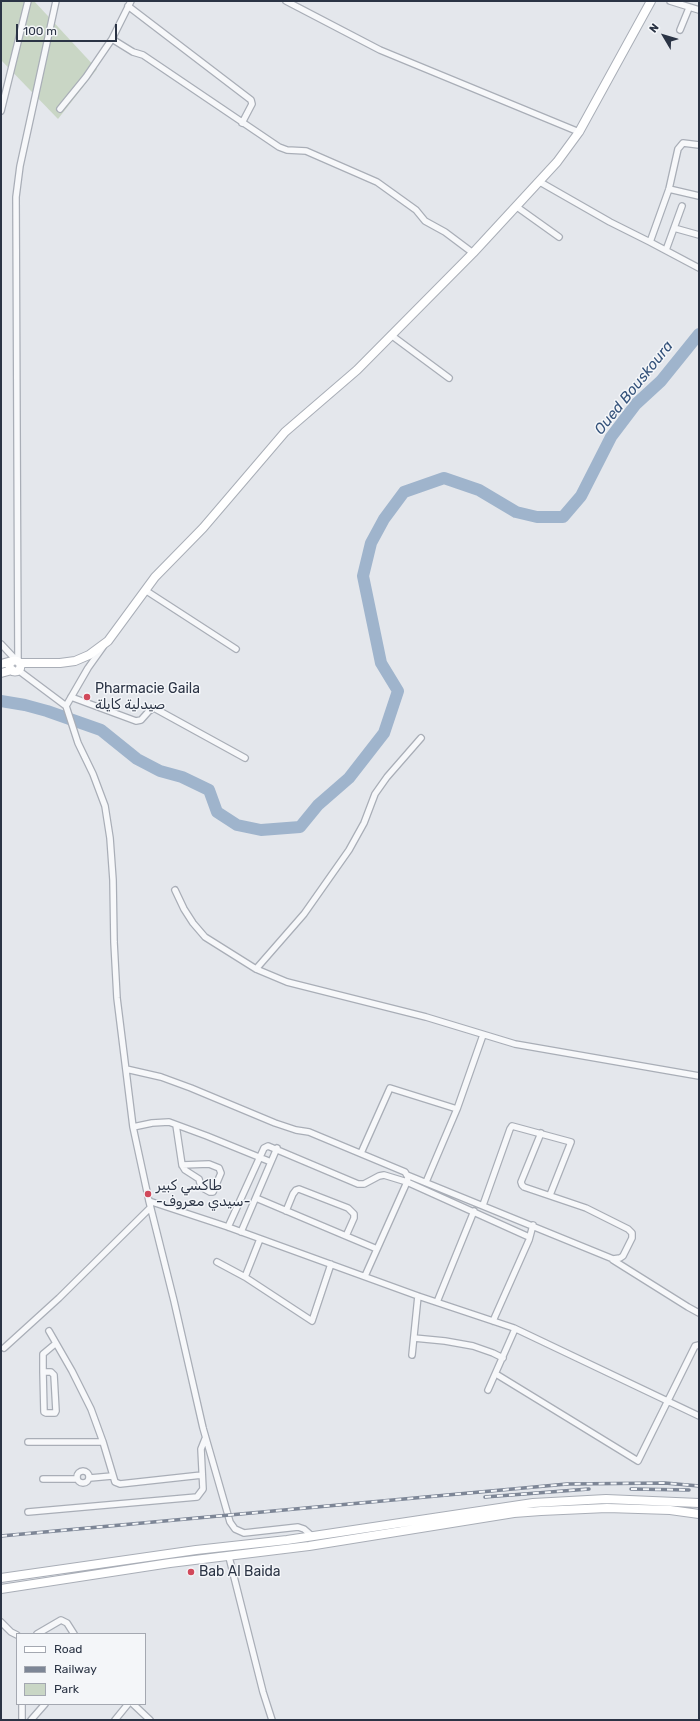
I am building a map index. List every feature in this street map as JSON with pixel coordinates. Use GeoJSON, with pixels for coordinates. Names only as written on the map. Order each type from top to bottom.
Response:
{"type":"FeatureCollection","features":[{"type":"Feature","properties":{"kind":"street"},"geometry":{"type":"LineString","coordinates":[[1,111],[28,1]]}},
{"type":"Feature","properties":{"kind":"street"},"geometry":{"type":"LineString","coordinates":[[16,664],[16,197],[20,166],[56,1]]}},
{"type":"Feature","properties":{"kind":"street"},"geometry":{"type":"LineString","coordinates":[[286,1],[380,50],[579,132]]}},
{"type":"Feature","properties":{"kind":"street"},"geometry":{"type":"LineString","coordinates":[[66,706],[88,668],[155,577],[203,528],[285,432],[349,377],[473,253],[540,182],[564,154],[579,132],[651,1]]}},
{"type":"Feature","properties":{"kind":"street"},"geometry":{"type":"LineString","coordinates":[[670,1],[699,10]]}},
{"type":"Feature","properties":{"kind":"street"},"geometry":{"type":"LineString","coordinates":[[60,109],[86,77],[112,39],[130,3],[251,100],[252,104],[242,123]]}},
{"type":"Feature","properties":{"kind":"street"},"geometry":{"type":"LineString","coordinates":[[680,30],[689,8]]}},
{"type":"Feature","properties":{"kind":"street"},"geometry":{"type":"LineString","coordinates":[[112,39],[133,52],[143,55],[279,147],[287,150],[306,152],[374,180],[416,210],[425,220],[445,232],[473,253]]}},
{"type":"Feature","properties":{"kind":"street"},"geometry":{"type":"LineString","coordinates":[[650,242],[669,189],[678,149],[683,144],[699,145]]}},
{"type":"Feature","properties":{"kind":"street"},"geometry":{"type":"LineString","coordinates":[[540,182],[610,222],[699,268]]}},
{"type":"Feature","properties":{"kind":"street"},"geometry":{"type":"LineString","coordinates":[[669,189],[699,196]]}},
{"type":"Feature","properties":{"kind":"street"},"geometry":{"type":"LineString","coordinates":[[666,250],[682,206]]}},
{"type":"Feature","properties":{"kind":"street"},"geometry":{"type":"LineString","coordinates":[[517,207],[559,237]]}},
{"type":"Feature","properties":{"kind":"street"},"geometry":{"type":"LineString","coordinates":[[674,228],[699,235]]}},
{"type":"Feature","properties":{"kind":"street"},"geometry":{"type":"LineString","coordinates":[[391,335],[449,378]]}},
{"type":"Feature","properties":{"kind":"street"},"geometry":{"type":"LineString","coordinates":[[145,590],[236,649]]}},
{"type":"Feature","properties":{"kind":"street"},"geometry":{"type":"LineString","coordinates":[[1,664],[60,663],[75,661],[89,655],[108,641]]}},
{"type":"Feature","properties":{"kind":"street"},"geometry":{"type":"LineString","coordinates":[[1,644],[16,664],[66,706],[74,732],[97,784],[107,818],[113,880],[117,998],[133,1127],[150,1208],[176,1308],[205,1439],[223,1502],[234,1529],[241,1532],[247,1533],[298,1527],[304,1529],[312,1536]]}},
{"type":"Feature","properties":{"kind":"street"},"geometry":{"type":"LineString","coordinates":[[1,673],[16,664]]}},
{"type":"Feature","properties":{"kind":"street"},"geometry":{"type":"LineString","coordinates":[[71,697],[136,721],[141,720],[149,710],[154,708],[245,758]]}},
{"type":"Feature","properties":{"kind":"street"},"geometry":{"type":"LineString","coordinates":[[256,969],[304,914],[349,850],[364,823],[375,794],[387,777],[421,738]]}},
{"type":"Feature","properties":{"kind":"street"},"geometry":{"type":"LineString","coordinates":[[175,890],[184,909],[205,937],[256,969],[287,982],[426,1016],[515,1044],[699,1076]]}},
{"type":"Feature","properties":{"kind":"street"},"geometry":{"type":"LineString","coordinates":[[426,1182],[457,1109],[483,1034]]}},
{"type":"Feature","properties":{"kind":"street"},"geometry":{"type":"LineString","coordinates":[[126,1070],[161,1077],[275,1123],[296,1130],[309,1132],[361,1153],[407,1175],[533,1225],[613,1259],[682,1304],[699,1313]]}},
{"type":"Feature","properties":{"kind":"street"},"geometry":{"type":"LineString","coordinates":[[361,1153],[390,1088],[457,1109]]}},
{"type":"Feature","properties":{"kind":"street"},"geometry":{"type":"LineString","coordinates":[[133,1127],[162,1122],[176,1125],[271,1162]]}},
{"type":"Feature","properties":{"kind":"street"},"geometry":{"type":"LineString","coordinates":[[176,1125],[182,1165],[185,1170],[199,1179],[201,1187],[213,1192],[221,1173],[219,1168],[209,1164],[182,1165]]}},
{"type":"Feature","properties":{"kind":"street"},"geometry":{"type":"LineString","coordinates":[[483,1205],[512,1126],[571,1142],[550,1195]]}},
{"type":"Feature","properties":{"kind":"street"},"geometry":{"type":"LineString","coordinates":[[541,1133],[522,1185],[586,1208],[628,1228],[632,1233],[632,1238],[623,1256],[613,1259]]}},
{"type":"Feature","properties":{"kind":"street"},"geometry":{"type":"LineString","coordinates":[[228,1227],[259,1158],[266,1146],[277,1148],[358,1184],[364,1184],[384,1175],[407,1182],[529,1237]]}},
{"type":"Feature","properties":{"kind":"street"},"geometry":{"type":"LineString","coordinates":[[242,1232],[277,1148]]}},
{"type":"Feature","properties":{"kind":"street"},"geometry":{"type":"LineString","coordinates":[[365,1276],[407,1182],[407,1175]]}},
{"type":"Feature","properties":{"kind":"street"},"geometry":{"type":"LineString","coordinates":[[429,1192],[433,1185]]}},
{"type":"Feature","properties":{"kind":"street"},"geometry":{"type":"LineString","coordinates":[[286,1211],[293,1194],[299,1189],[348,1208],[354,1214],[354,1218],[346,1236]]}},
{"type":"Feature","properties":{"kind":"street"},"geometry":{"type":"LineString","coordinates":[[256,1198],[377,1249]]}},
{"type":"Feature","properties":{"kind":"street"},"geometry":{"type":"LineString","coordinates":[[149,1201],[228,1227],[418,1296],[515,1329],[699,1416]]}},
{"type":"Feature","properties":{"kind":"street"},"geometry":{"type":"LineString","coordinates":[[4,1348],[69,1288],[150,1208]]}},
{"type":"Feature","properties":{"kind":"street"},"geometry":{"type":"LineString","coordinates":[[437,1302],[474,1211]]}},
{"type":"Feature","properties":{"kind":"street"},"geometry":{"type":"LineString","coordinates":[[493,1321],[533,1225]]}},
{"type":"Feature","properties":{"kind":"street"},"geometry":{"type":"LineString","coordinates":[[245,1277],[260,1239]]}},
{"type":"Feature","properties":{"kind":"street"},"geometry":{"type":"LineString","coordinates":[[217,1262],[245,1277],[312,1321],[331,1264]]}},
{"type":"Feature","properties":{"kind":"street"},"geometry":{"type":"LineString","coordinates":[[412,1355],[418,1296]]}},
{"type":"Feature","properties":{"kind":"street"},"geometry":{"type":"LineString","coordinates":[[488,1390],[515,1329]]}},
{"type":"Feature","properties":{"kind":"street"},"geometry":{"type":"LineString","coordinates":[[49,1331],[84,1394],[103,1442],[115,1482],[120,1484],[202,1475]]}},
{"type":"Feature","properties":{"kind":"street"},"geometry":{"type":"LineString","coordinates":[[414,1338],[473,1346],[489,1351],[503,1358]]}},
{"type":"Feature","properties":{"kind":"street"},"geometry":{"type":"LineString","coordinates":[[43,1372],[51,1372],[54,1375],[55,1413],[44,1412],[43,1372],[43,1354],[56,1344]]}},
{"type":"Feature","properties":{"kind":"street"},"geometry":{"type":"LineString","coordinates":[[496,1374],[638,1461],[695,1346],[699,1345]]}},
{"type":"Feature","properties":{"kind":"street"},"geometry":{"type":"LineString","coordinates":[[28,1512],[197,1497],[203,1489],[201,1449],[202,1443],[205,1439]]}},
{"type":"Feature","properties":{"kind":"street"},"geometry":{"type":"LineString","coordinates":[[28,1442],[103,1442]]}},
{"type":"Feature","properties":{"kind":"street"},"geometry":{"type":"LineString","coordinates":[[43,1479],[76,1480],[78,1472],[88,1472],[90,1478],[112,1476]]}},
{"type":"Feature","properties":{"kind":"street"},"geometry":{"type":"LineString","coordinates":[[1,1578],[196,1550],[312,1536],[540,1502],[613,1499],[699,1503]]}},
{"type":"Feature","properties":{"kind":"street"},"geometry":{"type":"LineString","coordinates":[[1,1589],[170,1563],[229,1557],[541,1511],[625,1508],[670,1510],[699,1514]]}},
{"type":"Feature","properties":{"kind":"street"},"geometry":{"type":"LineString","coordinates":[[229,1557],[263,1692],[272,1720]]}},
{"type":"Feature","properties":{"kind":"street"},"geometry":{"type":"LineString","coordinates":[[39,1633],[61,1620],[67,1623],[73,1633]]}},
{"type":"Feature","properties":{"kind":"street"},"geometry":{"type":"LineString","coordinates":[[1,1622],[11,1632],[16,1634]]}},
{"type":"Feature","properties":{"kind":"street"},"geometry":{"type":"LineString","coordinates":[[22,1705],[22,1720]]}},
{"type":"Feature","properties":{"kind":"street"},"geometry":{"type":"LineString","coordinates":[[31,1720],[44,1705]]}},
{"type":"Feature","properties":{"kind":"street"},"geometry":{"type":"LineString","coordinates":[[115,1720],[127,1705]]}},
{"type":"Feature","properties":{"kind":"street"},"geometry":{"type":"LineString","coordinates":[[134,1705],[150,1720]]}},
{"type":"Feature","properties":{"kind":"green space"},"geometry":{"type":"Polygon","coordinates":[[[1,1],[34,1],[97,69],[58,119],[1,60],[1,1]]]}},
{"type":"Feature","properties":{"kind":"waterway","name":"Oued Bouskoura"},"geometry":{"type":"LineString","coordinates":[[1,701],[47,711],[101,730],[137,759],[160,771],[182,777],[209,790],[217,812],[237,825],[261,830],[300,827],[318,805],[349,778],[384,733],[398,691],[381,663],[363,576],[371,543],[384,519],[404,492],[444,478],[479,490],[516,512],[537,517],[563,517],[581,496],[611,437],[636,404],[661,381],[699,334]]}},
{"type":"Feature","properties":{"kind":"railway"},"geometry":{"type":"LineString","coordinates":[[1,1536],[567,1484],[665,1483],[699,1486]]}},
{"type":"Feature","properties":{"kind":"railway"},"geometry":{"type":"LineString","coordinates":[[485,1497],[589,1489]]}},
{"type":"Feature","properties":{"kind":"railway"},"geometry":{"type":"LineString","coordinates":[[631,1489],[689,1490]]}},
{"type":"Feature","properties":{"kind":"place","name":"Pharmacie Gaila صيدلية كايلة"},"geometry":{"type":"Point","coordinates":[87,697]}},
{"type":"Feature","properties":{"kind":"place","name":"طاكسي كبير -سيدي معروف-"},"geometry":{"type":"Point","coordinates":[148,1194]}},
{"type":"Feature","properties":{"kind":"place","name":"Bab Al Baida"},"geometry":{"type":"Point","coordinates":[191,1572]}}]}
